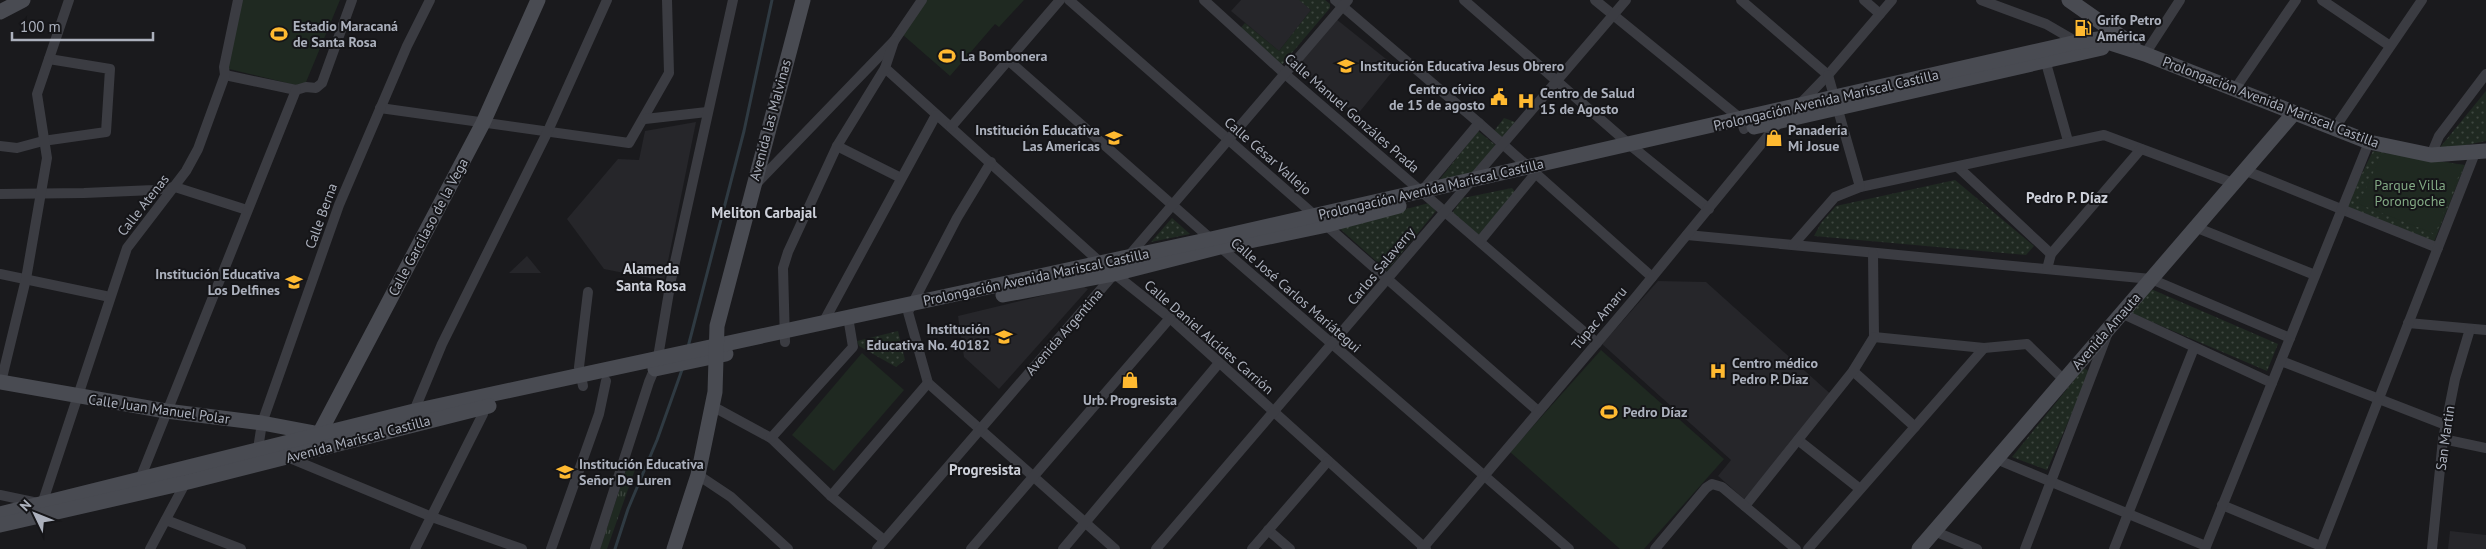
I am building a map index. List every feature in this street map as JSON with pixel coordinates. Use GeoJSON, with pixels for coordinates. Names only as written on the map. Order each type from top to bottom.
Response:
{"type":"FeatureCollection","features":[{"type":"Feature","properties":{"kind":"main road"},"geometry":{"type":"LineString","coordinates":[[0,12],[23,0]]}},
{"type":"Feature","properties":{"kind":"main road","name":"Calle Garcilaso de la Vega"},"geometry":{"type":"LineString","coordinates":[[310,451],[483,123],[538,0]]}},
{"type":"Feature","properties":{"kind":"main road","name":"Avenida las Malvinas"},"geometry":{"type":"LineString","coordinates":[[674,549],[698,475],[712,406],[717,377],[709,353],[803,0]]}},
{"type":"Feature","properties":{"kind":"main road"},"geometry":{"type":"LineString","coordinates":[[2069,0],[2145,54]]}},
{"type":"Feature","properties":{"kind":"main road","name":"Prolongación Avenida Mariscal Castilla"},"geometry":{"type":"LineString","coordinates":[[2044,56],[2076,42],[2098,40],[2145,54],[2369,142],[2431,155],[2480,152]]}},
{"type":"Feature","properties":{"kind":"main road","name":"Prolongación Avenida Mariscal Castilla"},"geometry":{"type":"LineString","coordinates":[[1743,124],[1780,121],[1836,103],[2044,56],[2098,48],[2145,54]]}},
{"type":"Feature","properties":{"kind":"main road","name":"Prolongación Avenida Mariscal Castilla"},"geometry":{"type":"LineString","coordinates":[[910,308],[1114,274],[1314,214],[1426,194],[1743,124],[1798,106],[1836,103]]}},
{"type":"Feature","properties":{"kind":"main road","name":"Avenida Amauta"},"geometry":{"type":"LineString","coordinates":[[1919,549],[2294,112]]}},
{"type":"Feature","properties":{"kind":"main road","name":"Prolongación Avenida Mariscal Castilla"},"geometry":{"type":"LineString","coordinates":[[709,353],[1101,263],[1327,225],[1426,194]]}},
{"type":"Feature","properties":{"kind":"main road","name":"Prolongación Avenida Mariscal Castilla"},"geometry":{"type":"LineString","coordinates":[[784,337],[823,323],[849,322]]}},
{"type":"Feature","properties":{"kind":"main road","name":"Avenida Mariscal Castilla"},"geometry":{"type":"LineString","coordinates":[[187,475],[264,448],[319,434],[416,417],[709,353]]}},
{"type":"Feature","properties":{"kind":"main road","name":"Avenida Mariscal Castilla"},"geometry":{"type":"LineString","coordinates":[[582,381],[606,381],[657,364]]}},
{"type":"Feature","properties":{"kind":"main road","name":"Calle Juan Manuel Polar"},"geometry":{"type":"LineString","coordinates":[[1,382],[78,397],[166,411],[262,423],[319,434]]}},
{"type":"Feature","properties":{"kind":"main road","name":"Avenida Mariscal Castilla"},"geometry":{"type":"LineString","coordinates":[[0,525],[43,509],[142,485],[287,457],[416,417]]}},
{"type":"Feature","properties":{"kind":"main road","name":"Avenida Mariscal Castilla"},"geometry":{"type":"LineString","coordinates":[[0,514],[43,509]]}},
{"type":"Feature","properties":{"kind":"street"},"geometry":{"type":"LineString","coordinates":[[1,382],[26,279],[47,158],[37,94],[69,0]]}},
{"type":"Feature","properties":{"kind":"street","name":"Calle Atenas"},"geometry":{"type":"LineString","coordinates":[[43,509],[127,248],[175,187],[198,148],[225,75],[224,67],[238,0]]}},
{"type":"Feature","properties":{"kind":"street"},"geometry":{"type":"LineString","coordinates":[[225,75],[296,90],[306,87],[316,88],[322,83],[352,0]]}},
{"type":"Feature","properties":{"kind":"street","name":"Calle Berna"},"geometry":{"type":"LineString","coordinates":[[264,448],[262,423],[339,205],[380,108],[430,0]]}},
{"type":"Feature","properties":{"kind":"street"},"geometry":{"type":"LineString","coordinates":[[416,417],[442,344],[547,133],[607,0]]}},
{"type":"Feature","properties":{"kind":"street"},"geometry":{"type":"LineString","coordinates":[[380,108],[547,133],[629,143],[645,119],[669,73],[667,0]]}},
{"type":"Feature","properties":{"kind":"street"},"geometry":{"type":"LineString","coordinates":[[595,549],[649,382],[657,364],[671,280],[733,0]]}},
{"type":"Feature","properties":{"kind":"street"},"geometry":{"type":"LineString","coordinates":[[752,188],[894,41],[922,0]]}},
{"type":"Feature","properties":{"kind":"street"},"geometry":{"type":"LineString","coordinates":[[951,127],[1060,0]]}},
{"type":"Feature","properties":{"kind":"street","name":"Calle César Vallejo"},"geometry":{"type":"LineString","coordinates":[[1070,0],[1389,278],[1538,411]]}},
{"type":"Feature","properties":{"kind":"street","name":"Calle Manuel Gonzáles Prada"},"geometry":{"type":"LineString","coordinates":[[1204,0],[1284,74],[1426,194],[1597,343]]}},
{"type":"Feature","properties":{"kind":"street"},"geometry":{"type":"LineString","coordinates":[[1464,0],[1634,148],[1709,209]]}},
{"type":"Feature","properties":{"kind":"street"},"geometry":{"type":"LineString","coordinates":[[1595,0],[1743,124]]}},
{"type":"Feature","properties":{"kind":"street","name":"Carlos Salaverry"},"geometry":{"type":"LineString","coordinates":[[1156,549],[1558,82],[1626,0]]}},
{"type":"Feature","properties":{"kind":"street"},"geometry":{"type":"LineString","coordinates":[[1741,0],[1828,75],[1860,188]]}},
{"type":"Feature","properties":{"kind":"street"},"geometry":{"type":"LineString","coordinates":[[1864,0],[1880,14]]}},
{"type":"Feature","properties":{"kind":"street","name":"Túpac Amaru"},"geometry":{"type":"LineString","coordinates":[[1424,548],[1709,209],[1780,121],[1798,106],[1828,75],[1892,0]]}},
{"type":"Feature","properties":{"kind":"street"},"geometry":{"type":"LineString","coordinates":[[1981,0],[2046,24],[2076,42]]}},
{"type":"Feature","properties":{"kind":"street"},"geometry":{"type":"LineString","coordinates":[[2145,54],[2180,0]]}},
{"type":"Feature","properties":{"kind":"street"},"geometry":{"type":"LineString","coordinates":[[2235,89],[2296,0]]}},
{"type":"Feature","properties":{"kind":"street"},"geometry":{"type":"LineString","coordinates":[[2322,0],[2390,46]]}},
{"type":"Feature","properties":{"kind":"street"},"geometry":{"type":"LineString","coordinates":[[2334,128],[2422,0]]}},
{"type":"Feature","properties":{"kind":"street"},"geometry":{"type":"LineString","coordinates":[[1342,2],[1652,277]]}},
{"type":"Feature","properties":{"kind":"street","name":"Avenida Argentina"},"geometry":{"type":"LineString","coordinates":[[876,549],[1114,274],[1284,74],[1342,2]]}},
{"type":"Feature","properties":{"kind":"street"},"geometry":{"type":"LineString","coordinates":[[784,337],[783,268],[788,252],[837,146],[885,68],[894,41]]}},
{"type":"Feature","properties":{"kind":"street"},"geometry":{"type":"LineString","coordinates":[[2044,56],[2068,141]]}},
{"type":"Feature","properties":{"kind":"street"},"geometry":{"type":"LineString","coordinates":[[0,146],[17,148],[43,141],[106,132],[110,69],[49,59]]}},
{"type":"Feature","properties":{"kind":"street","name":"Calle José Carlos Mariátegui"},"geometry":{"type":"LineString","coordinates":[[1008,60],[1215,243],[1485,475],[1568,549]]}},
{"type":"Feature","properties":{"kind":"street","name":"Calle Daniel Alcides Carrión"},"geometry":{"type":"LineString","coordinates":[[885,68],[1101,263],[1170,318],[1424,548]]}},
{"type":"Feature","properties":{"kind":"street"},"geometry":{"type":"LineString","coordinates":[[2431,155],[2439,136],[2486,74]]}},
{"type":"Feature","properties":{"kind":"street"},"geometry":{"type":"LineString","coordinates":[[142,485],[166,411],[296,90]]}},
{"type":"Feature","properties":{"kind":"street"},"geometry":{"type":"LineString","coordinates":[[645,119],[707,112]]}},
{"type":"Feature","properties":{"kind":"street"},"geometry":{"type":"LineString","coordinates":[[823,323],[936,115]]}},
{"type":"Feature","properties":{"kind":"street"},"geometry":{"type":"LineString","coordinates":[[1426,194],[1479,123]]}},
{"type":"Feature","properties":{"kind":"street"},"geometry":{"type":"LineString","coordinates":[[1793,245],[1835,197],[1860,188],[2068,141],[2104,135],[2233,183]]}},
{"type":"Feature","properties":{"kind":"street"},"geometry":{"type":"LineString","coordinates":[[1996,459],[2205,548],[2369,142]]}},
{"type":"Feature","properties":{"kind":"street"},"geometry":{"type":"LineString","coordinates":[[837,146],[901,178]]}},
{"type":"Feature","properties":{"kind":"street"},"geometry":{"type":"LineString","coordinates":[[2047,269],[2052,254],[2141,148]]}},
{"type":"Feature","properties":{"kind":"street"},"geometry":{"type":"LineString","coordinates":[[2222,505],[2320,547],[2438,248],[2480,152]]}},
{"type":"Feature","properties":{"kind":"street"},"geometry":{"type":"LineString","coordinates":[[991,162],[957,218],[910,308],[928,384],[1115,549]]}},
{"type":"Feature","properties":{"kind":"street"},"geometry":{"type":"LineString","coordinates":[[1958,167],[2052,254]]}},
{"type":"Feature","properties":{"kind":"street"},"geometry":{"type":"LineString","coordinates":[[1480,241],[1531,170]]}},
{"type":"Feature","properties":{"kind":"street"},"geometry":{"type":"LineString","coordinates":[[2244,170],[2438,248]]}},
{"type":"Feature","properties":{"kind":"street"},"geometry":{"type":"LineString","coordinates":[[0,194],[154,190],[175,187],[247,210]]}},
{"type":"Feature","properties":{"kind":"street"},"geometry":{"type":"LineString","coordinates":[[2195,227],[2315,275]]}},
{"type":"Feature","properties":{"kind":"street"},"geometry":{"type":"LineString","coordinates":[[1687,235],[2151,279],[2290,338]]}},
{"type":"Feature","properties":{"kind":"street"},"geometry":{"type":"LineString","coordinates":[[1745,506],[1853,371],[1874,337],[1873,253]]}},
{"type":"Feature","properties":{"kind":"street"},"geometry":{"type":"LineString","coordinates":[[0,274],[110,297]]}},
{"type":"Feature","properties":{"kind":"street"},"geometry":{"type":"LineString","coordinates":[[582,381],[588,292]]}},
{"type":"Feature","properties":{"kind":"street"},"geometry":{"type":"LineString","coordinates":[[2121,314],[2272,383]]}},
{"type":"Feature","properties":{"kind":"street"},"geometry":{"type":"LineString","coordinates":[[971,549],[1170,318]]}},
{"type":"Feature","properties":{"kind":"street"},"geometry":{"type":"LineString","coordinates":[[772,438],[853,346],[849,322]]}},
{"type":"Feature","properties":{"kind":"street"},"geometry":{"type":"LineString","coordinates":[[2408,323],[2486,330]]}},
{"type":"Feature","properties":{"kind":"street"},"geometry":{"type":"LineString","coordinates":[[2025,549],[2111,325]]}},
{"type":"Feature","properties":{"kind":"street","name":"San Martin"},"geometry":{"type":"LineString","coordinates":[[2432,549],[2446,425],[2455,379],[2470,329]]}},
{"type":"Feature","properties":{"kind":"street"},"geometry":{"type":"LineString","coordinates":[[1874,337],[1984,348],[2027,344],[2064,380]]}},
{"type":"Feature","properties":{"kind":"street"},"geometry":{"type":"LineString","coordinates":[[1808,549],[1984,348]]}},
{"type":"Feature","properties":{"kind":"street"},"geometry":{"type":"LineString","coordinates":[[2114,549],[2194,348]]}},
{"type":"Feature","properties":{"kind":"street"},"geometry":{"type":"LineString","coordinates":[[2281,361],[2446,425]]}},
{"type":"Feature","properties":{"kind":"street"},"geometry":{"type":"LineString","coordinates":[[1063,549],[1220,363]]}},
{"type":"Feature","properties":{"kind":"street"},"geometry":{"type":"LineString","coordinates":[[1853,371],[1914,427]]}},
{"type":"Feature","properties":{"kind":"street"},"geometry":{"type":"LineString","coordinates":[[551,549],[599,414],[606,381]]}},
{"type":"Feature","properties":{"kind":"street"},"geometry":{"type":"LineString","coordinates":[[831,496],[928,384]]}},
{"type":"Feature","properties":{"kind":"street"},"geometry":{"type":"LineString","coordinates":[[415,549],[483,414],[483,402]]}},
{"type":"Feature","properties":{"kind":"street"},"geometry":{"type":"LineString","coordinates":[[712,406],[772,438],[831,496],[884,540]]}},
{"type":"Feature","properties":{"kind":"street"},"geometry":{"type":"LineString","coordinates":[[1798,440],[1860,489]]}},
{"type":"Feature","properties":{"kind":"street"},"geometry":{"type":"LineString","coordinates":[[2444,440],[2486,448]]}},
{"type":"Feature","properties":{"kind":"street"},"geometry":{"type":"LineString","coordinates":[[264,448],[432,517],[522,549]]}},
{"type":"Feature","properties":{"kind":"street"},"geometry":{"type":"LineString","coordinates":[[1252,549],[1328,461]]}},
{"type":"Feature","properties":{"kind":"street"},"geometry":{"type":"LineString","coordinates":[[150,549],[187,475]]}},
{"type":"Feature","properties":{"kind":"street"},"geometry":{"type":"LineString","coordinates":[[698,475],[731,497],[788,549]]}},
{"type":"Feature","properties":{"kind":"street"},"geometry":{"type":"LineString","coordinates":[[1655,549],[1706,488],[1712,484],[1722,487],[1796,549]]}},
{"type":"Feature","properties":{"kind":"street"},"geometry":{"type":"LineString","coordinates":[[0,495],[43,509]]}},
{"type":"Feature","properties":{"kind":"street"},"geometry":{"type":"LineString","coordinates":[[166,520],[241,549]]}},
{"type":"Feature","properties":{"kind":"street"},"geometry":{"type":"LineString","coordinates":[[1268,530],[1290,549]]}},
{"type":"Feature","properties":{"kind":"street"},"geometry":{"type":"LineString","coordinates":[[1934,531],[1977,549]]}},
{"type":"Feature","properties":{"kind":"shaded area"},"geometry":{"type":"Polygon","coordinates":[[[1241,0],[1300,0],[1311,10],[1279,51],[1231,11],[1241,0]]]}},
{"type":"Feature","properties":{"kind":"shaded area","name":"Institución Educativa Jesus Obrero"},"geometry":{"type":"Polygon","coordinates":[[[1336,19],[1396,67],[1357,115],[1296,65],[1336,19]]]}},
{"type":"Feature","properties":{"kind":"shaded area"},"geometry":{"type":"Polygon","coordinates":[[[696,122],[664,281],[604,269],[567,219],[618,159],[639,160],[645,131],[696,122]]]}},
{"type":"Feature","properties":{"kind":"shaded area"},"geometry":{"type":"Polygon","coordinates":[[[527,256],[541,273],[509,273],[527,256]]]}},
{"type":"Feature","properties":{"kind":"shaded area","name":"Centro médico Pedro P. Díaz"},"geometry":{"type":"Polygon","coordinates":[[[1658,281],[1706,282],[1835,398],[1744,499],[1718,476],[1731,460],[1602,344],[1658,281]]]}},
{"type":"Feature","properties":{"kind":"shaded area","name":"Institución Educativa No. 40182"},"geometry":{"type":"Polygon","coordinates":[[[1082,286],[1088,289],[999,389],[964,357],[958,316],[1082,286]]]}},
{"type":"Feature","properties":{"kind":"shaded area"},"geometry":{"type":"Polygon","coordinates":[[[2450,531],[2486,535],[2486,549],[2448,549],[2450,531]]]}},
{"type":"Feature","properties":{"kind":"green space","name":"Estadio Maracaná de Santa Rosa"},"geometry":{"type":"Polygon","coordinates":[[[241,0],[340,0],[304,87],[225,68],[241,0]]]}},
{"type":"Feature","properties":{"kind":"green space","name":"La Bombonera"},"geometry":{"type":"Polygon","coordinates":[[[927,0],[1024,0],[999,27],[995,24],[950,76],[903,35],[927,0]]]}},
{"type":"Feature","properties":{"kind":"green space"},"geometry":{"type":"Polygon","coordinates":[[[1299,0],[1325,0],[1330,4],[1330,8],[1280,67],[1238,31],[1245,23],[1279,51],[1311,10],[1299,0]]]}},
{"type":"Feature","properties":{"kind":"green space"},"geometry":{"type":"Polygon","coordinates":[[[2486,91],[2486,141],[2437,151],[2486,91]]]}},
{"type":"Feature","properties":{"kind":"green space"},"geometry":{"type":"Polygon","coordinates":[[[1504,118],[1518,123],[1503,143],[1491,135],[1504,118]]]}},
{"type":"Feature","properties":{"kind":"green space"},"geometry":{"type":"Polygon","coordinates":[[[1478,131],[1498,147],[1472,177],[1443,182],[1440,179],[1478,131]]]}},
{"type":"Feature","properties":{"kind":"green space","name":"Parque Villa Porongoche"},"geometry":{"type":"Polygon","coordinates":[[[2373,151],[2465,165],[2434,242],[2345,208],[2373,151]]]}},
{"type":"Feature","properties":{"kind":"green space","name":"Parque Villa Porongoche"},"geometry":{"type":"Polygon","coordinates":[[[2382,153],[2463,165],[2435,234],[2359,204],[2382,153]]]}},
{"type":"Feature","properties":{"kind":"green space"},"geometry":{"type":"Polygon","coordinates":[[[1955,180],[2034,246],[2026,255],[1814,236],[1821,223],[1836,206],[1955,180]]]}},
{"type":"Feature","properties":{"kind":"green space"},"geometry":{"type":"Polygon","coordinates":[[[1512,188],[1516,193],[1479,236],[1452,213],[1463,198],[1512,188]]]}},
{"type":"Feature","properties":{"kind":"green space"},"geometry":{"type":"Polygon","coordinates":[[[1429,203],[1436,211],[1387,271],[1338,227],[1429,203]]]}},
{"type":"Feature","properties":{"kind":"green space"},"geometry":{"type":"Polygon","coordinates":[[[1172,218],[1190,234],[1151,242],[1172,218]]]}},
{"type":"Feature","properties":{"kind":"green space"},"geometry":{"type":"Polygon","coordinates":[[[2151,289],[2278,344],[2267,371],[2131,313],[2151,289]]]}},
{"type":"Feature","properties":{"kind":"green space"},"geometry":{"type":"Polygon","coordinates":[[[898,331],[905,360],[896,367],[859,346],[857,341],[898,331]]]}},
{"type":"Feature","properties":{"kind":"green space","name":"Pedro Díaz"},"geometry":{"type":"Polygon","coordinates":[[[1601,350],[1724,459],[1644,549],[1620,549],[1510,452],[1601,350]]]}},
{"type":"Feature","properties":{"kind":"green space"},"geometry":{"type":"Polygon","coordinates":[[[862,353],[904,390],[834,471],[792,435],[862,353]]]}},
{"type":"Feature","properties":{"kind":"green space"},"geometry":{"type":"Polygon","coordinates":[[[2084,368],[2090,372],[2047,470],[2012,457],[2084,368]]]}},
{"type":"Feature","properties":{"kind":"green space"},"geometry":{"type":"Polygon","coordinates":[[[630,458],[638,461],[607,549],[600,549],[630,458]]]}},
{"type":"Feature","properties":{"kind":"waterway"},"geometry":{"type":"LineString","coordinates":[[688,347],[744,131],[772,0]]}},
{"type":"Feature","properties":{"kind":"waterway"},"geometry":{"type":"LineString","coordinates":[[615,549],[628,509],[657,440],[683,367]]}},
{"type":"Feature","properties":{"kind":"place","name":"Grifo Petro América"},"geometry":{"type":"Point","coordinates":[2083,28]}},
{"type":"Feature","properties":{"kind":"place","name":"Estadio Maracaná de Santa Rosa"},"geometry":{"type":"Point","coordinates":[279,34]}},
{"type":"Feature","properties":{"kind":"place","name":"La Bombonera"},"geometry":{"type":"Point","coordinates":[947,56]}},
{"type":"Feature","properties":{"kind":"place","name":"Institución Educativa Jesus Obrero"},"geometry":{"type":"Point","coordinates":[1346,66]}},
{"type":"Feature","properties":{"kind":"place","name":"Centro cívico de 15 de agosto"},"geometry":{"type":"Point","coordinates":[1499,97]}},
{"type":"Feature","properties":{"kind":"place","name":"Centro de Salud 15 de Agosto"},"geometry":{"type":"Point","coordinates":[1526,101]}},
{"type":"Feature","properties":{"kind":"place","name":"Institución Educativa Las Americas"},"geometry":{"type":"Point","coordinates":[1114,138]}},
{"type":"Feature","properties":{"kind":"place","name":"Panadería Mi Josue"},"geometry":{"type":"Point","coordinates":[1774,138]}},
{"type":"Feature","properties":{"kind":"place","name":"Institución Educativa Los Delfines"},"geometry":{"type":"Point","coordinates":[294,282]}},
{"type":"Feature","properties":{"kind":"place","name":"Institución Educativa No. 40182"},"geometry":{"type":"Point","coordinates":[1004,337]}},
{"type":"Feature","properties":{"kind":"place","name":"Centro médico Pedro P. Díaz"},"geometry":{"type":"Point","coordinates":[1718,371]}},
{"type":"Feature","properties":{"kind":"place","name":"Urb. Progresista"},"geometry":{"type":"Point","coordinates":[1130,380]}},
{"type":"Feature","properties":{"kind":"place","name":"Pedro Díaz"},"geometry":{"type":"Point","coordinates":[1609,412]}},
{"type":"Feature","properties":{"kind":"place","name":"Institución Educativa Señor De Luren"},"geometry":{"type":"Point","coordinates":[565,472]}},
{"type":"Feature","properties":{"kind":"district","name":"Pedro P. Díaz"},"geometry":{"type":"Point","coordinates":[2067,197]}},
{"type":"Feature","properties":{"kind":"district","name":"Meliton Carbajal"},"geometry":{"type":"Point","coordinates":[764,212]}},
{"type":"Feature","properties":{"kind":"district","name":"Alameda Santa Rosa"},"geometry":{"type":"Point","coordinates":[651,276]}},
{"type":"Feature","properties":{"kind":"district","name":"Progresista"},"geometry":{"type":"Point","coordinates":[985,469]}}]}
